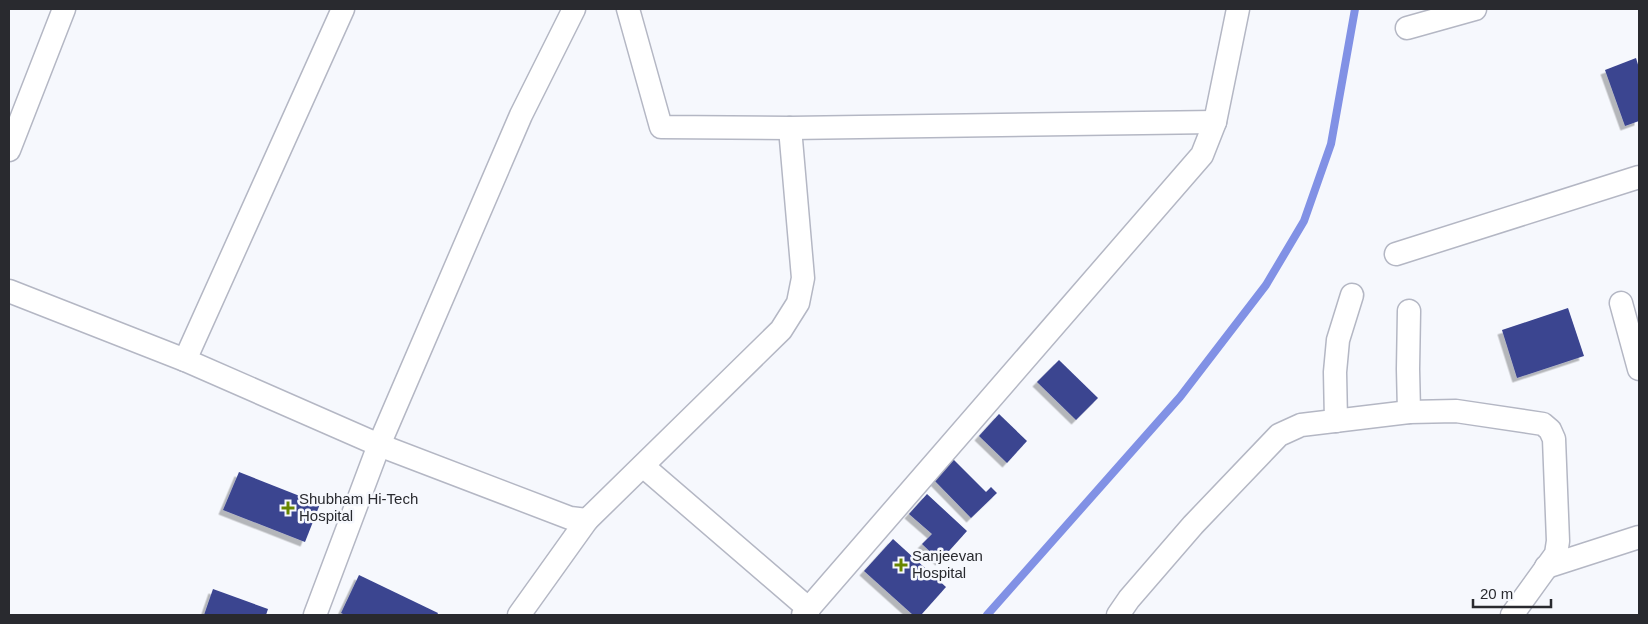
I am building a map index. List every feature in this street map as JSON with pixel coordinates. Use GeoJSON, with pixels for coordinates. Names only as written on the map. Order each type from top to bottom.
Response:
{"type":"FeatureCollection","features":[{"type":"Feature","properties":{"kind":"street"},"geometry":{"type":"LineString","coordinates":[[9,150],[64,9]]}},
{"type":"Feature","properties":{"kind":"street"},"geometry":{"type":"LineString","coordinates":[[185,360],[343,9]]}},
{"type":"Feature","properties":{"kind":"street"},"geometry":{"type":"LineString","coordinates":[[315,615],[378,445],[521,115],[574,9]]}},
{"type":"Feature","properties":{"kind":"street"},"geometry":{"type":"LineString","coordinates":[[628,9],[660,127],[790,128],[1215,122]]}},
{"type":"Feature","properties":{"kind":"street"},"geometry":{"type":"LineString","coordinates":[[643,466],[806,612],[1202,155],[1215,122],[1238,9]]}},
{"type":"Feature","properties":{"kind":"street"},"geometry":{"type":"LineString","coordinates":[[1407,28],[1475,9]]}},
{"type":"Feature","properties":{"kind":"street"},"geometry":{"type":"LineString","coordinates":[[519,615],[587,520],[781,330],[798,303],[803,278],[790,128]]}},
{"type":"Feature","properties":{"kind":"street"},"geometry":{"type":"LineString","coordinates":[[1396,254],[1639,177]]}},
{"type":"Feature","properties":{"kind":"street"},"geometry":{"type":"LineString","coordinates":[[9,291],[185,360],[378,445],[570,518],[587,520]]}},
{"type":"Feature","properties":{"kind":"street"},"geometry":{"type":"LineString","coordinates":[[1336,421],[1335,372],[1338,340],[1352,295]]}},
{"type":"Feature","properties":{"kind":"street"},"geometry":{"type":"LineString","coordinates":[[1621,303],[1639,369]]}},
{"type":"Feature","properties":{"kind":"street"},"geometry":{"type":"LineString","coordinates":[[1409,310],[1409,412]]}},
{"type":"Feature","properties":{"kind":"street"},"geometry":{"type":"LineString","coordinates":[[1118,615],[1128,599],[1193,525],[1278,435],[1301,425],[1409,412],[1456,411],[1542,424],[1550,430],[1554,440],[1558,541],[1556,554],[1512,615]]}},
{"type":"Feature","properties":{"kind":"street"},"geometry":{"type":"LineString","coordinates":[[1546,567],[1639,537]]}},
{"type":"Feature","properties":{"kind":"building"},"geometry":{"type":"Polygon","coordinates":[[[1636,58],[1639,68],[1639,121],[1625,126],[1605,70],[1636,58]]]}},
{"type":"Feature","properties":{"kind":"building"},"geometry":{"type":"Polygon","coordinates":[[[1568,308],[1584,356],[1517,378],[1502,330],[1568,308]]]}},
{"type":"Feature","properties":{"kind":"building"},"geometry":{"type":"Polygon","coordinates":[[[1059,360],[1098,398],[1076,420],[1037,382],[1059,360]]]}},
{"type":"Feature","properties":{"kind":"building"},"geometry":{"type":"Polygon","coordinates":[[[999,414],[1027,441],[1007,463],[979,436],[999,414]]]}},
{"type":"Feature","properties":{"kind":"building"},"geometry":{"type":"Polygon","coordinates":[[[953,459],[986,492],[991,487],[997,493],[971,518],[933,479],[953,459]]]}},
{"type":"Feature","properties":{"kind":"building"},"geometry":{"type":"Polygon","coordinates":[[[239,472],[320,504],[305,542],[223,510],[239,472]]]}},
{"type":"Feature","properties":{"kind":"building"},"geometry":{"type":"Polygon","coordinates":[[[927,494],[967,531],[940,561],[922,544],[932,534],[909,514],[927,494]]]}},
{"type":"Feature","properties":{"kind":"building"},"geometry":{"type":"Polygon","coordinates":[[[893,539],[946,587],[921,615],[913,615],[864,571],[893,539]]]}},
{"type":"Feature","properties":{"kind":"building"},"geometry":{"type":"Polygon","coordinates":[[[359,575],[438,613],[437,615],[345,615],[341,613],[359,575]]]}},
{"type":"Feature","properties":{"kind":"building"},"geometry":{"type":"Polygon","coordinates":[[[213,589],[268,609],[266,615],[204,615],[213,589]]]}},
{"type":"Feature","properties":{"kind":"waterway"},"geometry":{"type":"LineString","coordinates":[[987,615],[1180,397],[1266,285],[1304,221],[1331,144],[1355,9]]}},
{"type":"Feature","properties":{"kind":"place","name":"Shubham Hi-Tech Hospital"},"geometry":{"type":"Point","coordinates":[288,508]}},
{"type":"Feature","properties":{"kind":"place","name":"Sanjeevan Hospital"},"geometry":{"type":"Point","coordinates":[901,565]}}]}
